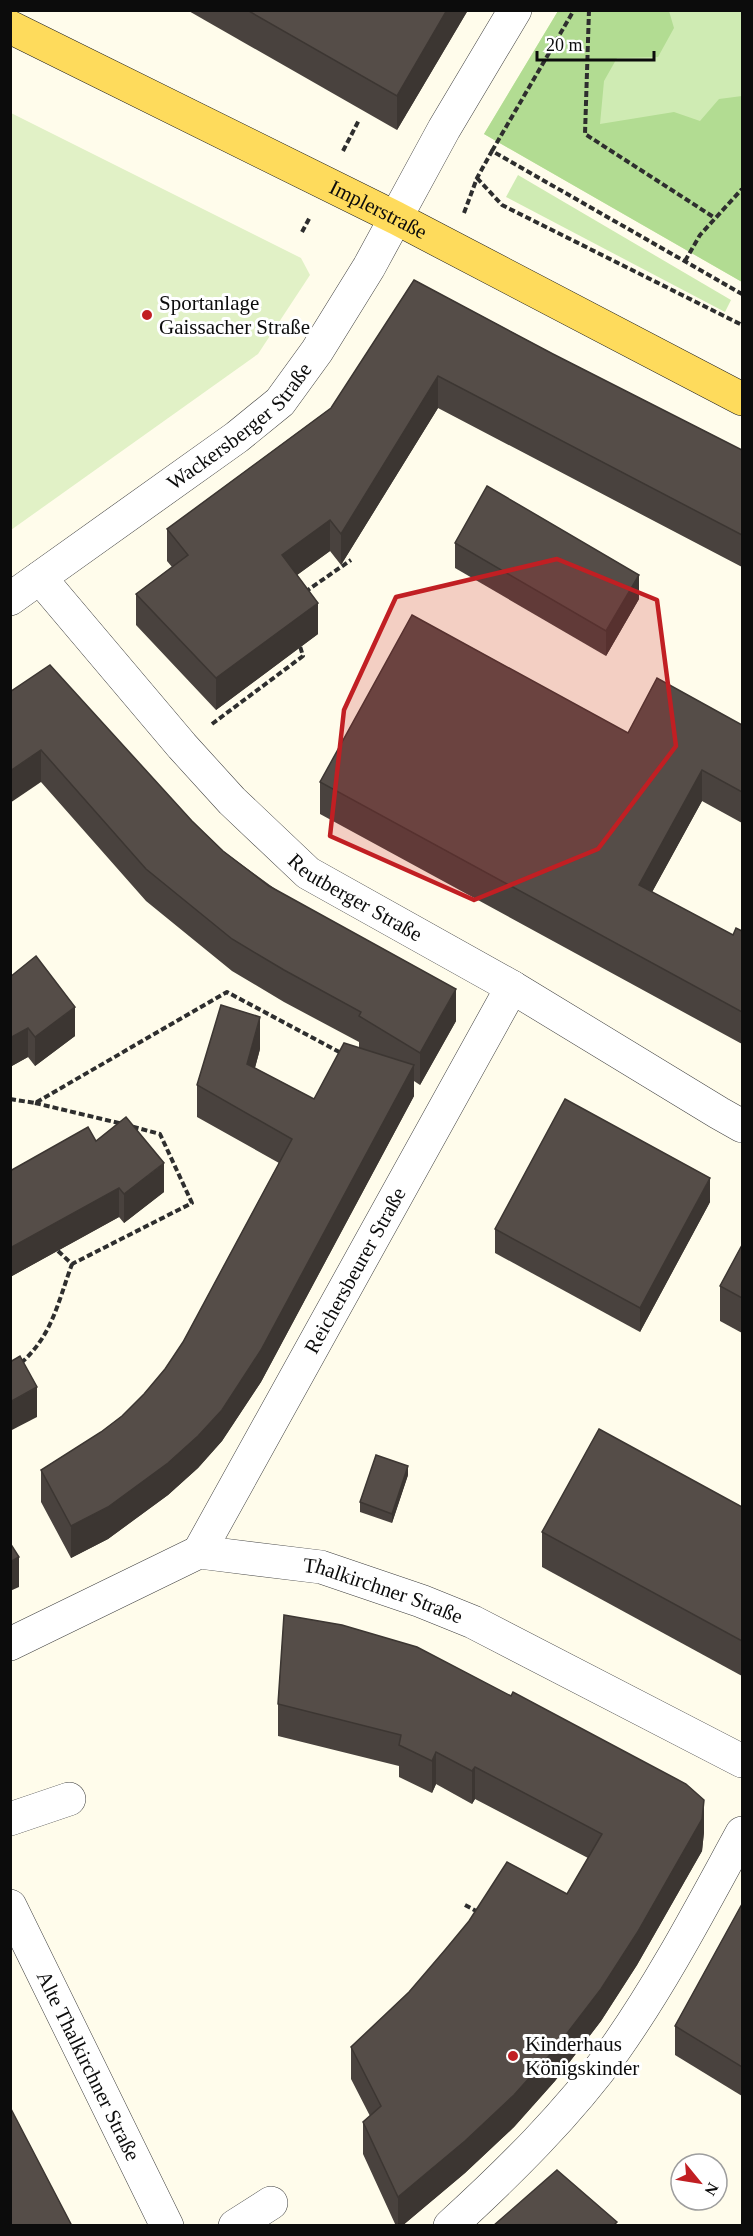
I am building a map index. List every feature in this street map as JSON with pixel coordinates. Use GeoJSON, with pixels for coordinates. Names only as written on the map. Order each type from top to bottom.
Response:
{"type":"FeatureCollection","features":[{"type":"Feature","properties":{"kind":"main road","name":"Implerstraße"},"geometry":{"type":"LineString","coordinates":[[10,27],[396,218],[740,393]]}},
{"type":"Feature","properties":{"kind":"street","name":"Wackersberger Straße"},"geometry":{"type":"LineString","coordinates":[[10,599],[237,437],[280,402],[317,351],[369,267],[444,129],[515,10]]}},
{"type":"Feature","properties":{"kind":"street","name":"Reutberger Straße"},"geometry":{"type":"LineString","coordinates":[[40,578],[182,746],[232,801],[308,873],[512,987],[742,1126]]}},
{"type":"Feature","properties":{"kind":"street","name":"Reichersbeurer Straße"},"geometry":{"type":"LineString","coordinates":[[199,1552],[512,987]]}},
{"type":"Feature","properties":{"kind":"street"},"geometry":{"type":"LineString","coordinates":[[10,1644],[199,1552]]}},
{"type":"Feature","properties":{"kind":"street","name":"Thalkirchner Straße"},"geometry":{"type":"LineString","coordinates":[[199,1552],[321,1567],[422,1600],[473,1622],[742,1761]]}},
{"type":"Feature","properties":{"kind":"street"},"geometry":{"type":"LineString","coordinates":[[10,1819],[69,1799]]}},
{"type":"Feature","properties":{"kind":"street"},"geometry":{"type":"LineString","coordinates":[[450,2226],[518,2161],[570,2106],[615,2049],[652,1993],[742,1833]]}},
{"type":"Feature","properties":{"kind":"street","name":"Alte Thalkirchner Straße"},"geometry":{"type":"LineString","coordinates":[[10,1906],[167,2226]]}},
{"type":"Feature","properties":{"kind":"street"},"geometry":{"type":"LineString","coordinates":[[235,2226],[271,2203]]}},
{"type":"Feature","properties":{"kind":"path"},"geometry":{"type":"LineString","coordinates":[[574,10],[477,178],[502,205],[742,325]]}},
{"type":"Feature","properties":{"kind":"path"},"geometry":{"type":"LineString","coordinates":[[589,10],[585,134],[715,219]]}},
{"type":"Feature","properties":{"kind":"path"},"geometry":{"type":"LineString","coordinates":[[492,151],[742,294]]}},
{"type":"Feature","properties":{"kind":"path"},"geometry":{"type":"LineString","coordinates":[[685,261],[699,235],[742,189]]}},
{"type":"Feature","properties":{"kind":"path"},"geometry":{"type":"LineString","coordinates":[[296,598],[351,560]]}},
{"type":"Feature","properties":{"kind":"path"},"geometry":{"type":"LineString","coordinates":[[297,635],[303,656]]}},
{"type":"Feature","properties":{"kind":"path"},"geometry":{"type":"LineString","coordinates":[[294,649],[303,656]]}},
{"type":"Feature","properties":{"kind":"path"},"geometry":{"type":"LineString","coordinates":[[182,746],[303,656]]}},
{"type":"Feature","properties":{"kind":"path"},"geometry":{"type":"LineString","coordinates":[[35,1103],[227,992],[341,1053]]}},
{"type":"Feature","properties":{"kind":"path"},"geometry":{"type":"LineString","coordinates":[[10,1099],[160,1134],[192,1203],[72,1264],[49,1328],[36,1350],[17,1366]]}},
{"type":"Feature","properties":{"kind":"path"},"geometry":{"type":"LineString","coordinates":[[58,1251],[72,1264]]}},
{"type":"Feature","properties":{"kind":"path"},"geometry":{"type":"LineString","coordinates":[[465,1905],[484,1915]]}},
{"type":"Feature","properties":{"kind":"highlighted area"},"geometry":{"type":"Polygon","coordinates":[[[557,559],[657,600],[676,746],[598,849],[474,900],[330,836],[344,710],[396,597],[557,559]]]}},
{"type":"Feature","properties":{"kind":"green space"},"geometry":{"type":"Polygon","coordinates":[[[558,11],[742,11],[742,282],[484,134],[558,11]]]}},
{"type":"Feature","properties":{"kind":"green space"},"geometry":{"type":"Polygon","coordinates":[[[558,11],[669,11],[674,28],[658,57],[617,58],[604,81],[600,124],[674,112],[700,121],[719,99],[742,96],[742,282],[484,134],[558,11]]]}},
{"type":"Feature","properties":{"kind":"green space","name":"Sportanlage Gaissacher Straße"},"geometry":{"type":"Polygon","coordinates":[[[11,113],[301,258],[310,275],[258,354],[11,530],[11,113]]]}},
{"type":"Feature","properties":{"kind":"green space"},"geometry":{"type":"Polygon","coordinates":[[[518,175],[731,300],[725,312],[506,197],[518,175]]]}},
{"type":"Feature","properties":{"kind":"building"},"geometry":{"type":"Polygon","coordinates":[[[247,10],[447,10],[397,96],[247,10]]]}},
{"type":"Feature","properties":{"kind":"building"},"geometry":{"type":"Polygon","coordinates":[[[414,280],[742,450],[742,535],[438,376],[341,534],[330,520],[282,555],[318,603],[216,678],[136,594],[188,555],[167,529],[331,408],[414,280]]]}},
{"type":"Feature","properties":{"kind":"building"},"geometry":{"type":"Polygon","coordinates":[[[487,486],[639,575],[606,631],[455,543],[487,486]]]}},
{"type":"Feature","properties":{"kind":"building"},"geometry":{"type":"Polygon","coordinates":[[[412,615],[628,733],[657,678],[742,725],[742,792],[702,770],[639,885],[733,935],[736,928],[742,931],[742,1012],[320,782],[412,615]]]}},
{"type":"Feature","properties":{"kind":"building"},"geometry":{"type":"Polygon","coordinates":[[[50,665],[192,821],[223,851],[269,886],[456,989],[420,1053],[359,1016],[361,1012],[232,939],[146,869],[41,750],[10,771],[10,692],[50,665]]]}},
{"type":"Feature","properties":{"kind":"building"},"geometry":{"type":"Polygon","coordinates":[[[36,956],[75,1007],[35,1037],[28,1028],[10,1038],[10,977],[36,956]]]}},
{"type":"Feature","properties":{"kind":"building"},"geometry":{"type":"Polygon","coordinates":[[[221,1005],[260,1017],[247,1064],[314,1099],[344,1043],[414,1065],[261,1350],[222,1410],[168,1463],[108,1507],[71,1526],[41,1470],[122,1416],[165,1369],[183,1342],[292,1139],[197,1085],[221,1005]]]}},
{"type":"Feature","properties":{"kind":"building"},"geometry":{"type":"Polygon","coordinates":[[[565,1099],[710,1178],[640,1308],[495,1229],[565,1099]]]}},
{"type":"Feature","properties":{"kind":"building"},"geometry":{"type":"Polygon","coordinates":[[[126,1117],[164,1163],[124,1194],[119,1188],[12,1247],[10,1244],[10,1171],[88,1127],[96,1141],[126,1117]]]}},
{"type":"Feature","properties":{"kind":"building"},"geometry":{"type":"Polygon","coordinates":[[[742,1245],[742,1298],[720,1286],[742,1245]]]}},
{"type":"Feature","properties":{"kind":"building"},"geometry":{"type":"Polygon","coordinates":[[[20,1356],[37,1387],[10,1402],[10,1362],[20,1356]]]}},
{"type":"Feature","properties":{"kind":"building"},"geometry":{"type":"Polygon","coordinates":[[[599,1429],[742,1507],[742,1641],[542,1532],[599,1429]]]}},
{"type":"Feature","properties":{"kind":"building"},"geometry":{"type":"Polygon","coordinates":[[[376,1455],[408,1466],[392,1514],[360,1502],[376,1455]]]}},
{"type":"Feature","properties":{"kind":"building"},"geometry":{"type":"Polygon","coordinates":[[[10,1543],[19,1557],[10,1562],[10,1543]]]}},
{"type":"Feature","properties":{"kind":"building"},"geometry":{"type":"Polygon","coordinates":[[[284,1615],[342,1625],[417,1647],[511,1696],[513,1692],[686,1784],[704,1800],[702,1819],[637,1933],[601,1989],[555,2049],[514,2095],[465,2141],[398,2197],[363,2122],[381,2106],[351,2047],[409,1992],[445,1950],[469,1921],[507,1862],[567,1894],[602,1834],[475,1767],[472,1771],[436,1752],[432,1761],[399,1745],[401,1735],[278,1704],[284,1615]]]}},
{"type":"Feature","properties":{"kind":"building"},"geometry":{"type":"Polygon","coordinates":[[[742,1904],[742,2067],[675,2026],[742,1904]]]}},
{"type":"Feature","properties":{"kind":"building"},"geometry":{"type":"Polygon","coordinates":[[[10,2107],[72,2226],[10,2226],[10,2107]]]}},
{"type":"Feature","properties":{"kind":"building"},"geometry":{"type":"Polygon","coordinates":[[[557,2170],[617,2222],[613,2226],[493,2226],[557,2170]]]}},
{"type":"Feature","properties":{"kind":"place","name":"Sportanlage Gaissacher Straße"},"geometry":{"type":"Point","coordinates":[147,315]}},
{"type":"Feature","properties":{"kind":"place","name":"Kinderhaus Königskinder"},"geometry":{"type":"Point","coordinates":[513,2056]}}]}
